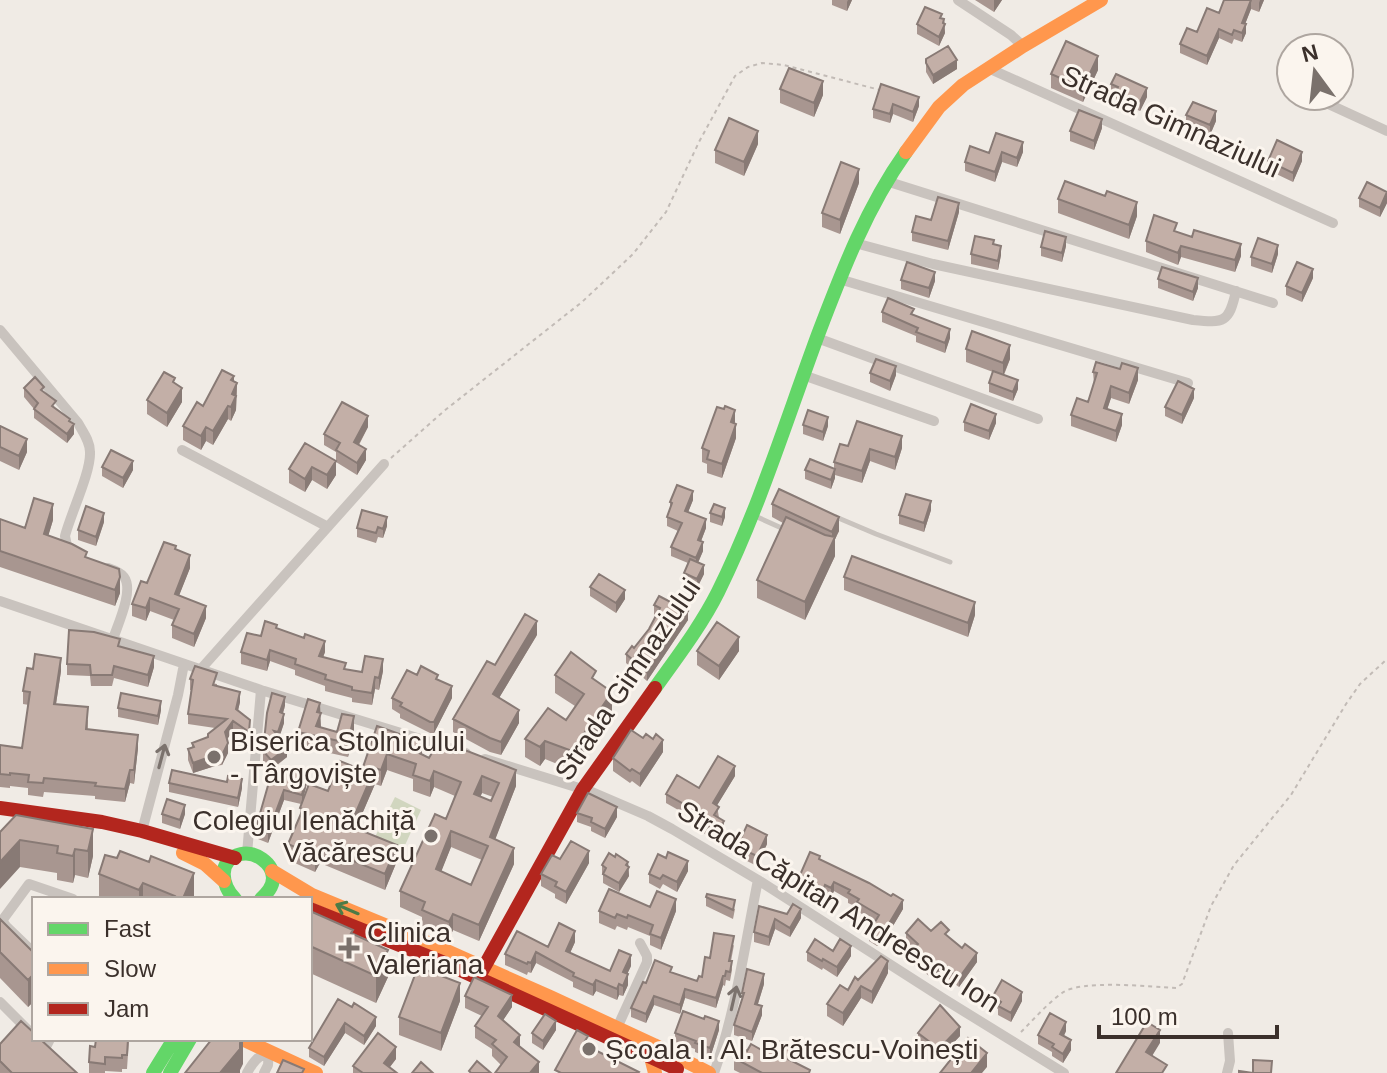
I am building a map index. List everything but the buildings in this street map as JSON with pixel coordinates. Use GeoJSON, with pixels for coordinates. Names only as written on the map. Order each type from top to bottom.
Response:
{"type":"FeatureCollection","features":[{"type":"Feature","properties":{"kind":"main road","name":"Strada Gimnaziului"},"geometry":{"type":"LineString","coordinates":[[484,968],[583,789],[704,618],[751,514],[767,492],[803,375],[839,279],[886,181],[939,107],[963,85],[1101,0]]}},
{"type":"Feature","properties":{"kind":"main road"},"geometry":{"type":"LineString","coordinates":[[0,808],[63,816],[142,831],[241,856],[260,856],[272,871],[268,897]]}},
{"type":"Feature","properties":{"kind":"main road"},"geometry":{"type":"LineString","coordinates":[[0,817],[89,830],[167,848],[203,861],[215,871],[229,894]]}},
{"type":"Feature","properties":{"kind":"main road"},"geometry":{"type":"LineString","coordinates":[[229,894],[226,866],[241,856]]}},
{"type":"Feature","properties":{"kind":"main road"},"geometry":{"type":"LineString","coordinates":[[272,871],[312,895],[452,953],[699,1072]]}},
{"type":"Feature","properties":{"kind":"main road"},"geometry":{"type":"LineString","coordinates":[[312,910],[484,968],[550,997],[651,1057],[699,1072]]}},
{"type":"Feature","properties":{"kind":"main road"},"geometry":{"type":"LineString","coordinates":[[153,1073],[173,1041]]}},
{"type":"Feature","properties":{"kind":"main road"},"geometry":{"type":"LineString","coordinates":[[170,1073],[189,1041]]}},
{"type":"Feature","properties":{"kind":"main road"},"geometry":{"type":"LineString","coordinates":[[246,1041],[316,1073]]}},
{"type":"Feature","properties":{"kind":"main road"},"geometry":{"type":"LineString","coordinates":[[651,1057],[655,1073]]}},
{"type":"Feature","properties":{"kind":"street"},"geometry":{"type":"LineString","coordinates":[[958,0],[1023,46]]}},
{"type":"Feature","properties":{"kind":"street","name":"Strada Gimnaziului"},"geometry":{"type":"LineString","coordinates":[[988,68],[1333,223]]}},
{"type":"Feature","properties":{"kind":"street"},"geometry":{"type":"LineString","coordinates":[[1346,112],[1387,131]]}},
{"type":"Feature","properties":{"kind":"street"},"geometry":{"type":"LineString","coordinates":[[886,181],[1273,303]]}},
{"type":"Feature","properties":{"kind":"street"},"geometry":{"type":"LineString","coordinates":[[855,243],[933,264],[1193,320],[1222,321],[1228,316],[1236,291]]}},
{"type":"Feature","properties":{"kind":"street"},"geometry":{"type":"LineString","coordinates":[[839,279],[1188,383]]}},
{"type":"Feature","properties":{"kind":"street"},"geometry":{"type":"LineString","coordinates":[[0,330],[87,437],[89,464],[65,536],[67,546],[84,558]]}},
{"type":"Feature","properties":{"kind":"street"},"geometry":{"type":"LineString","coordinates":[[817,338],[1038,419]]}},
{"type":"Feature","properties":{"kind":"street"},"geometry":{"type":"LineString","coordinates":[[803,375],[934,421]]}},
{"type":"Feature","properties":{"kind":"street"},"geometry":{"type":"LineString","coordinates":[[182,450],[328,527]]}},
{"type":"Feature","properties":{"kind":"street"},"geometry":{"type":"LineString","coordinates":[[200,670],[384,464]]}},
{"type":"Feature","properties":{"kind":"street"},"geometry":{"type":"LineString","coordinates":[[97,563],[121,573],[127,580],[128,589],[113,639]]}},
{"type":"Feature","properties":{"kind":"street","name":"Strada Căpitan Andreescu Ion"},"geometry":{"type":"LineString","coordinates":[[0,601],[261,690],[583,789],[648,816],[758,880],[1064,1073]]}},
{"type":"Feature","properties":{"kind":"street"},"geometry":{"type":"LineString","coordinates":[[142,831],[184,664]]}},
{"type":"Feature","properties":{"kind":"street"},"geometry":{"type":"LineString","coordinates":[[241,856],[261,690]]}},
{"type":"Feature","properties":{"kind":"street"},"geometry":{"type":"LineString","coordinates":[[699,1072],[720,1055],[758,880]]}},
{"type":"Feature","properties":{"kind":"street"},"geometry":{"type":"LineString","coordinates":[[32,951],[6,926],[4,918],[29,884],[68,897]]}},
{"type":"Feature","properties":{"kind":"street"},"geometry":{"type":"LineString","coordinates":[[615,1033],[647,962],[640,943]]}},
{"type":"Feature","properties":{"kind":"street"},"geometry":{"type":"LineString","coordinates":[[0,1002],[32,1031]]}},
{"type":"Feature","properties":{"kind":"street"},"geometry":{"type":"LineString","coordinates":[[1227,1073],[1230,1061],[1228,1033]]}},
{"type":"Feature","properties":{"kind":"street"},"geometry":{"type":"LineString","coordinates":[[43,1041],[54,1056]]}},
{"type":"Feature","properties":{"kind":"street"},"geometry":{"type":"LineString","coordinates":[[247,1073],[260,1056],[269,1051]]}},
{"type":"Feature","properties":{"kind":"street"},"geometry":{"type":"LineString","coordinates":[[264,1073],[269,1051]]}},
{"type":"Feature","properties":{"kind":"lane"},"geometry":{"type":"LineString","coordinates":[[825,512],[950,562]]}},
{"type":"Feature","properties":{"kind":"lane"},"geometry":{"type":"LineString","coordinates":[[751,514],[789,531]]}},
{"type":"Feature","properties":{"kind":"path"},"geometry":{"type":"LineString","coordinates":[[384,464],[444,411],[582,302],[633,254],[666,212],[735,76],[748,67],[762,63],[784,65],[884,91]]}},
{"type":"Feature","properties":{"kind":"path"},"geometry":{"type":"LineString","coordinates":[[1011,1041],[1065,990],[1119,985],[1176,988],[1182,984],[1211,906],[1234,865],[1291,795],[1360,684],[1387,659]]}},
{"type":"Feature","properties":{"kind":"green space"},"geometry":{"type":"Polygon","coordinates":[[[395,797],[421,810],[401,854],[373,841],[395,797]]]}},
{"type":"Feature","properties":{"kind":"traffic: fast"},"geometry":{"type":"LineString","coordinates":[[655,688],[704,617],[733,561],[847,262],[879,194],[906,152]]}},
{"type":"Feature","properties":{"kind":"traffic: fast"},"geometry":{"type":"LineString","coordinates":[[233,897],[224,880],[225,867],[228,861],[241,854],[252,854],[270,868],[272,884],[263,897]]}},
{"type":"Feature","properties":{"kind":"traffic: fast"},"geometry":{"type":"LineString","coordinates":[[153,1073],[173,1041]]}},
{"type":"Feature","properties":{"kind":"traffic: fast"},"geometry":{"type":"LineString","coordinates":[[170,1073],[189,1041]]}},
{"type":"Feature","properties":{"kind":"traffic: slow"},"geometry":{"type":"LineString","coordinates":[[906,152],[939,107],[963,85],[1101,0]]}},
{"type":"Feature","properties":{"kind":"traffic: slow"},"geometry":{"type":"LineString","coordinates":[[183,853],[205,864],[224,881]]}},
{"type":"Feature","properties":{"kind":"traffic: slow"},"geometry":{"type":"LineString","coordinates":[[272,871],[312,895],[550,997],[709,1073]]}},
{"type":"Feature","properties":{"kind":"traffic: slow"},"geometry":{"type":"LineString","coordinates":[[246,1041],[316,1073]]}},
{"type":"Feature","properties":{"kind":"traffic: slow"},"geometry":{"type":"LineString","coordinates":[[651,1057],[655,1073]]}},
{"type":"Feature","properties":{"kind":"traffic: jam"},"geometry":{"type":"LineString","coordinates":[[478,978],[583,789],[655,688]]}},
{"type":"Feature","properties":{"kind":"traffic: jam"},"geometry":{"type":"LineString","coordinates":[[0,808],[102,822],[235,858]]}},
{"type":"Feature","properties":{"kind":"traffic: jam"},"geometry":{"type":"LineString","coordinates":[[312,910],[447,964],[677,1069]]}},
{"type":"Feature","properties":{"kind":"place","name":"Biserica Stolnicului - Târgoviște"},"geometry":{"type":"Point","coordinates":[214,757]}},
{"type":"Feature","properties":{"kind":"place","name":"Colegiul Ienăchiță Văcărescu"},"geometry":{"type":"Point","coordinates":[431,836]}},
{"type":"Feature","properties":{"kind":"place","name":"Clinica Valeriana"},"geometry":{"type":"Point","coordinates":[349,948]}},
{"type":"Feature","properties":{"kind":"place","name":"Școala I. Al. Brătescu-Voinești"},"geometry":{"type":"Point","coordinates":[589,1049]}}]}
